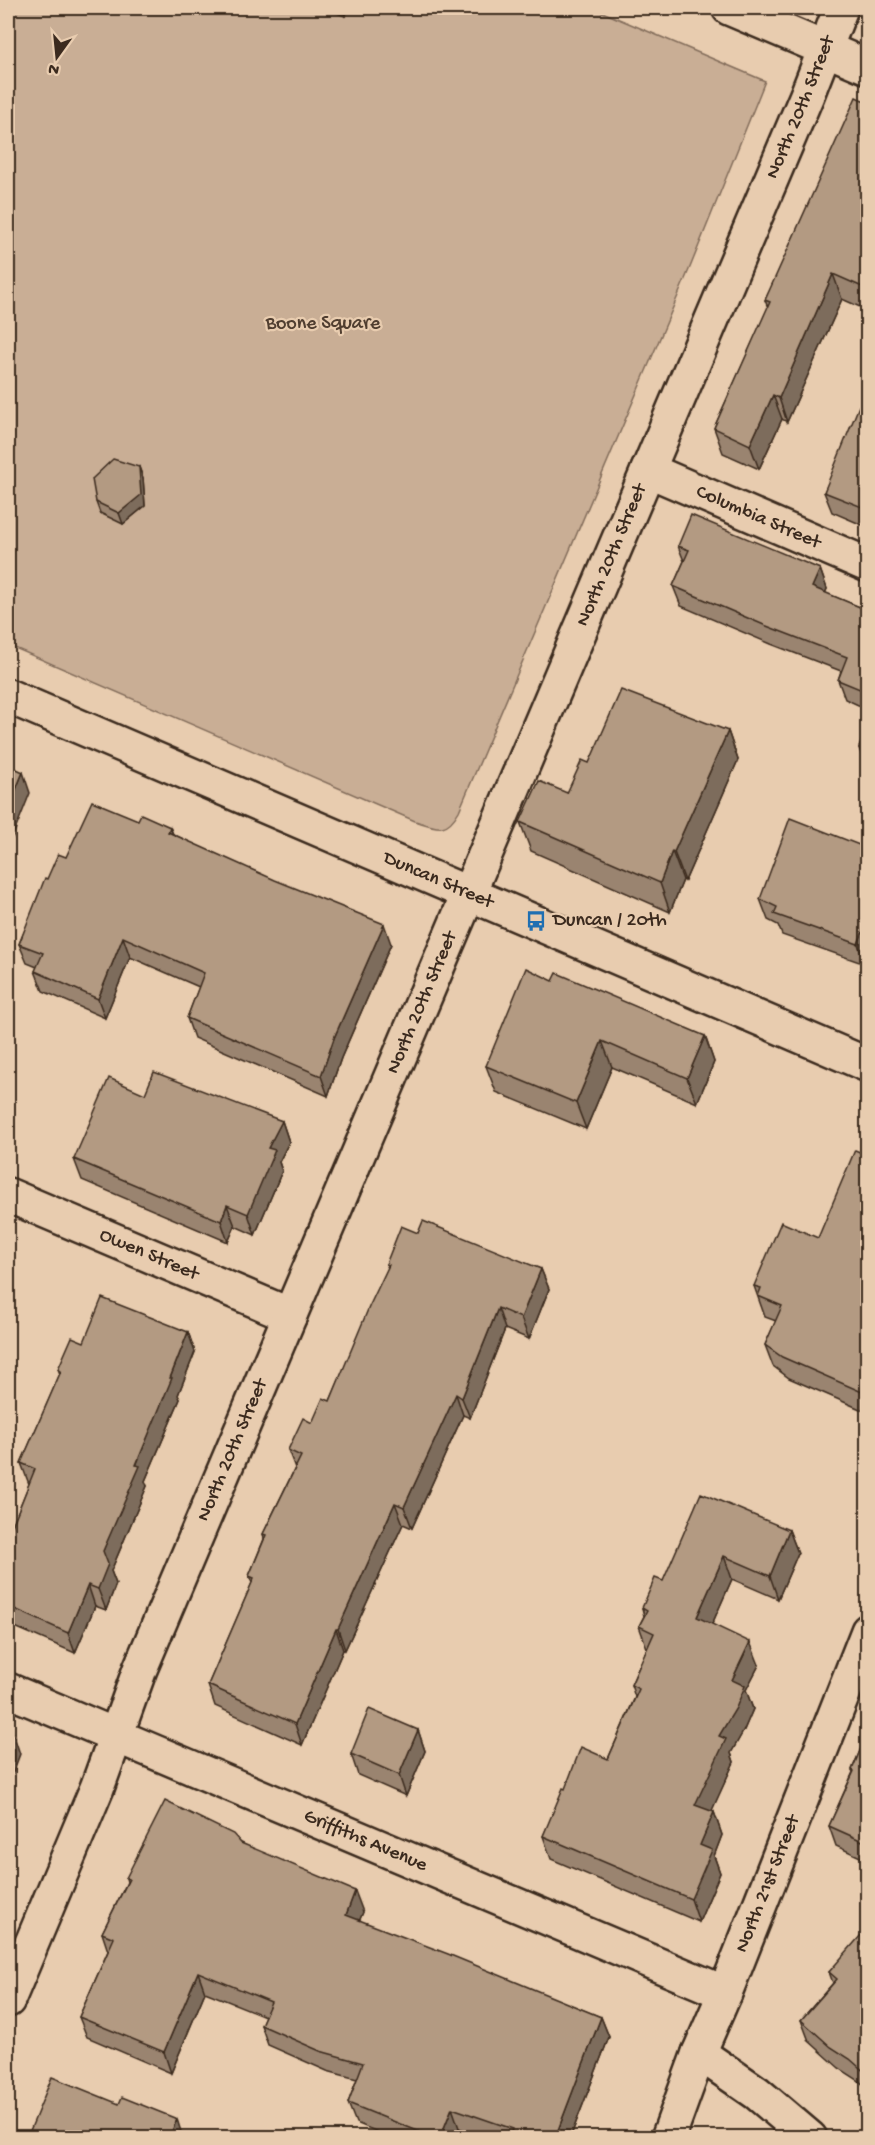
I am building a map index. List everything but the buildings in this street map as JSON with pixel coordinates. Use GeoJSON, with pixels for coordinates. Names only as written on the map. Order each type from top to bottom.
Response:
{"type":"FeatureCollection","features":[{"type":"Feature","properties":{"kind":"street"},"geometry":{"type":"LineString","coordinates":[[729,8],[867,66]]}},
{"type":"Feature","properties":{"kind":"street","name":"North 20th Street"},"geometry":{"type":"LineString","coordinates":[[8,2000],[93,1798],[140,1669],[802,106],[841,8]]}},
{"type":"Feature","properties":{"kind":"street","name":"Columbia Street"},"geometry":{"type":"LineString","coordinates":[[648,470],[867,565]]}},
{"type":"Feature","properties":{"kind":"street","name":"Duncan Street"},"geometry":{"type":"LineString","coordinates":[[8,696],[867,1065]]}},
{"type":"Feature","properties":{"kind":"street","name":"Owen Street"},"geometry":{"type":"LineString","coordinates":[[8,1195],[290,1315]]}},
{"type":"Feature","properties":{"kind":"street","name":"North 21st Street"},"geometry":{"type":"LineString","coordinates":[[668,2138],[699,2053],[725,1993],[867,1631]]}},
{"type":"Feature","properties":{"kind":"street","name":"Griffiths Avenue"},"geometry":{"type":"LineString","coordinates":[[8,1690],[725,1993]]}},
{"type":"Feature","properties":{"kind":"street"},"geometry":{"type":"LineString","coordinates":[[699,2053],[757,2093],[810,2138]]}},
{"type":"Feature","properties":{"kind":"green space","name":"Boone Square"},"geometry":{"type":"Polygon","coordinates":[[[8,8],[593,8],[765,81],[691,265],[459,811],[445,826],[435,827],[415,821],[8,645],[8,8]]]}},
{"type":"Feature","properties":{"kind":"place","name":"Duncan / 20th"},"geometry":{"type":"Point","coordinates":[536,921]}}]}
